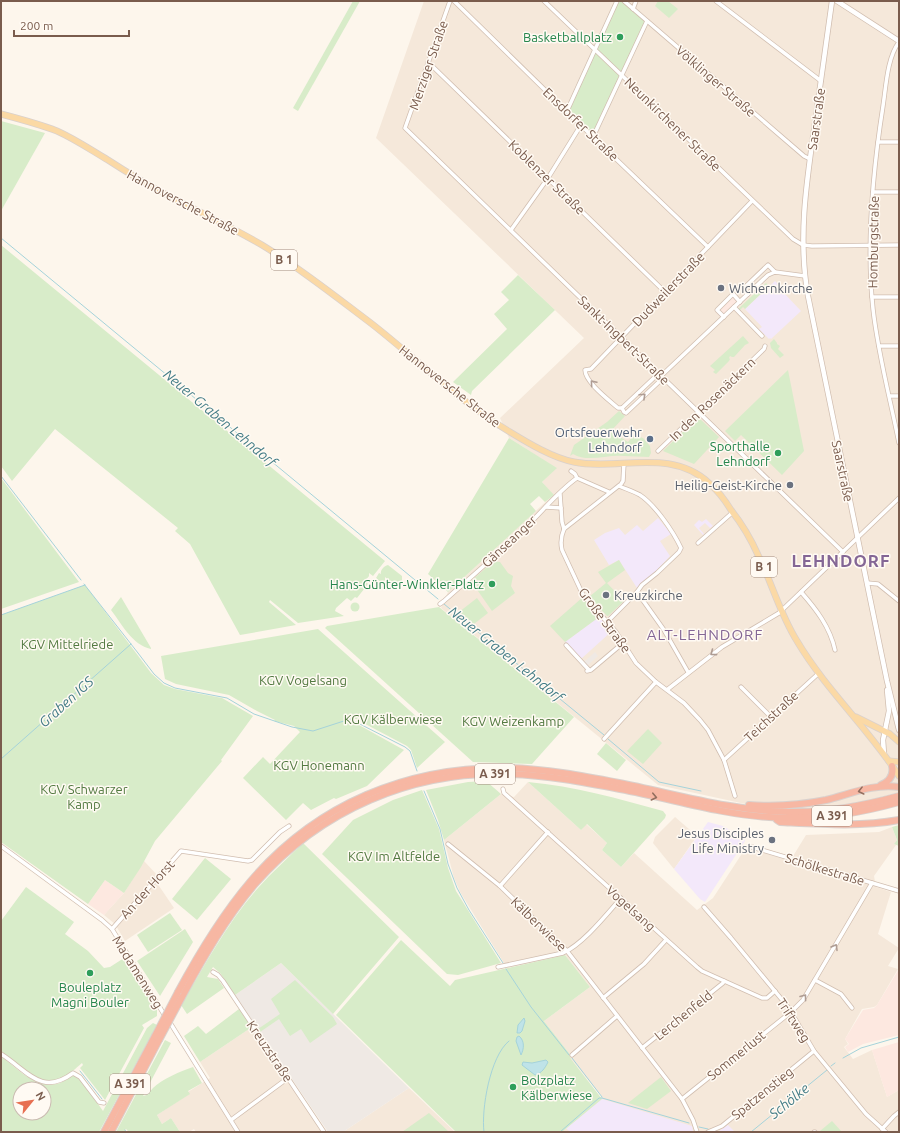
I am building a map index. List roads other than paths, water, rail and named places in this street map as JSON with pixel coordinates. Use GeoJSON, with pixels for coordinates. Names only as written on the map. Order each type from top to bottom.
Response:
{"type":"FeatureCollection","features":[{"type":"Feature","properties":{"kind":"highway"},"geometry":{"type":"LineString","coordinates":[[716,804],[722,802],[772,806],[801,804],[825,800],[877,787],[886,783],[893,771],[892,765]]}},
{"type":"Feature","properties":{"kind":"highway","name":"A 391"},"geometry":{"type":"LineString","coordinates":[[104,1132],[157,1038],[208,940],[236,898],[263,867],[306,833],[352,801],[392,785],[426,775],[472,769],[510,768],[566,773],[716,804],[767,811],[802,812],[853,808],[894,801]]}},
{"type":"Feature","properties":{"kind":"highway","name":"A 391"},"geometry":{"type":"LineString","coordinates":[[306,833],[354,806],[394,790],[443,778],[481,774],[517,774],[565,779],[623,789],[720,811],[770,817],[810,818],[870,810],[894,801],[899,796]]}},
{"type":"Feature","properties":{"kind":"highway"},"geometry":{"type":"LineString","coordinates":[[877,787],[899,786]]}},
{"type":"Feature","properties":{"kind":"highway"},"geometry":{"type":"LineString","coordinates":[[770,817],[780,822],[809,824],[862,824],[889,822],[899,819]]}},
{"type":"Feature","properties":{"kind":"highway","name":"A 391"},"geometry":{"type":"LineString","coordinates":[[111,1132],[157,1038]]}},
{"type":"Feature","properties":{"kind":"main road","name":"Hannoversche Straße"},"geometry":{"type":"LineString","coordinates":[[1,114],[47,127],[72,138],[141,180],[265,247],[354,310],[468,403],[512,433],[551,454],[573,462],[605,464],[657,462],[676,465],[688,469],[710,483],[744,528],[758,555],[797,642],[819,673],[885,755],[899,776]]}},
{"type":"Feature","properties":{"kind":"main road","name":"Hannoversche Straße"},"geometry":{"type":"LineString","coordinates":[[846,707],[858,718],[893,736],[899,742]]}},
{"type":"Feature","properties":{"kind":"main road"},"geometry":{"type":"LineString","coordinates":[[899,762],[892,765],[899,773]]}},
{"type":"Feature","properties":{"kind":"street","name":"Merziger Straße"},"geometry":{"type":"LineString","coordinates":[[405,128],[450,1]]}},
{"type":"Feature","properties":{"kind":"street","name":"Ensdorfer Straße"},"geometry":{"type":"LineString","coordinates":[[454,1],[708,247]]}},
{"type":"Feature","properties":{"kind":"street","name":"Neunkirchener Straße"},"geometry":{"type":"LineString","coordinates":[[544,1],[788,236],[803,245]]}},
{"type":"Feature","properties":{"kind":"street"},"geometry":{"type":"LineString","coordinates":[[567,111],[617,1]]}},
{"type":"Feature","properties":{"kind":"street","name":"Völklinger Straße"},"geometry":{"type":"LineString","coordinates":[[624,1],[804,156],[810,159]]}},
{"type":"Feature","properties":{"kind":"street"},"geometry":{"type":"LineString","coordinates":[[633,9],[636,1]]}},
{"type":"Feature","properties":{"kind":"street"},"geometry":{"type":"LineString","coordinates":[[716,1],[821,81]]}},
{"type":"Feature","properties":{"kind":"street","name":"Saarstraße"},"geometry":{"type":"LineString","coordinates":[[832,1],[803,217],[805,276],[857,538],[887,681],[898,718],[899,730]]}},
{"type":"Feature","properties":{"kind":"street"},"geometry":{"type":"LineString","coordinates":[[837,1],[899,42]]}},
{"type":"Feature","properties":{"kind":"street"},"geometry":{"type":"LineString","coordinates":[[593,137],[647,21]]}},
{"type":"Feature","properties":{"kind":"street","name":"Homburgstraße"},"geometry":{"type":"LineString","coordinates":[[899,42],[893,52],[878,142],[871,246],[872,297],[879,346],[899,443]]}},
{"type":"Feature","properties":{"kind":"street","name":"Koblenzer Straße"},"geometry":{"type":"LineString","coordinates":[[428,62],[665,292]]}},
{"type":"Feature","properties":{"kind":"street"},"geometry":{"type":"LineString","coordinates":[[511,230],[548,178],[581,125]]}},
{"type":"Feature","properties":{"kind":"street","name":"Sankt-Ingbert-Straße"},"geometry":{"type":"LineString","coordinates":[[405,128],[843,552]]}},
{"type":"Feature","properties":{"kind":"street"},"geometry":{"type":"LineString","coordinates":[[878,142],[899,142]]}},
{"type":"Feature","properties":{"kind":"street"},"geometry":{"type":"LineString","coordinates":[[874,192],[899,192]]}},
{"type":"Feature","properties":{"kind":"street","name":"Dudweilerstraße"},"geometry":{"type":"LineString","coordinates":[[662,376],[658,375],[622,408],[618,408],[590,381],[585,375],[585,370],[591,369],[752,202]]}},
{"type":"Feature","properties":{"kind":"street"},"geometry":{"type":"LineString","coordinates":[[803,245],[899,245]]}},
{"type":"Feature","properties":{"kind":"street"},"geometry":{"type":"LineString","coordinates":[[748,294],[743,288],[768,265],[775,272]]}},
{"type":"Feature","properties":{"kind":"street"},"geometry":{"type":"LineString","coordinates":[[662,376],[768,274],[775,272],[805,276]]}},
{"type":"Feature","properties":{"kind":"street"},"geometry":{"type":"LineString","coordinates":[[724,317],[717,310],[733,294],[740,302]]}},
{"type":"Feature","properties":{"kind":"street"},"geometry":{"type":"LineString","coordinates":[[872,297],[899,297]]}},
{"type":"Feature","properties":{"kind":"street"},"geometry":{"type":"LineString","coordinates":[[734,307],[762,336]]}},
{"type":"Feature","properties":{"kind":"street","name":"In den Rosenäckern"},"geometry":{"type":"LineString","coordinates":[[658,451],[764,349],[765,346]]}},
{"type":"Feature","properties":{"kind":"street"},"geometry":{"type":"LineString","coordinates":[[879,346],[899,346]]}},
{"type":"Feature","properties":{"kind":"street"},"geometry":{"type":"LineString","coordinates":[[890,396],[899,396]]}},
{"type":"Feature","properties":{"kind":"street"},"geometry":{"type":"LineString","coordinates":[[564,529],[609,492],[619,486],[623,481],[624,463]]}},
{"type":"Feature","properties":{"kind":"street"},"geometry":{"type":"LineString","coordinates":[[571,471],[576,474],[577,478],[609,492]]}},
{"type":"Feature","properties":{"kind":"street","name":"Gänseanger"},"geometry":{"type":"LineString","coordinates":[[440,604],[525,528],[560,494],[563,487],[577,478]]}},
{"type":"Feature","properties":{"kind":"street"},"geometry":{"type":"LineString","coordinates":[[607,622],[642,585],[681,550],[680,545],[671,531],[652,506],[640,495],[619,486]]}},
{"type":"Feature","properties":{"kind":"street","name":"Große Straße"},"geometry":{"type":"LineString","coordinates":[[560,494],[564,529],[561,534],[560,543],[564,556],[583,595],[624,643],[636,663],[656,682],[668,689],[684,703],[708,730],[724,760],[736,796]]}},
{"type":"Feature","properties":{"kind":"street"},"geometry":{"type":"LineString","coordinates":[[668,689],[722,647],[782,610],[899,498]]}},
{"type":"Feature","properties":{"kind":"street"},"geometry":{"type":"LineString","coordinates":[[546,507],[561,508]]}},
{"type":"Feature","properties":{"kind":"street"},"geometry":{"type":"LineString","coordinates":[[698,543],[733,512]]}},
{"type":"Feature","properties":{"kind":"street"},"geometry":{"type":"LineString","coordinates":[[867,583],[878,584],[899,601]]}},
{"type":"Feature","properties":{"kind":"street"},"geometry":{"type":"LineString","coordinates":[[637,592],[664,630],[688,672]]}},
{"type":"Feature","properties":{"kind":"street"},"geometry":{"type":"LineString","coordinates":[[801,592],[820,615],[833,639],[835,650]]}},
{"type":"Feature","properties":{"kind":"street"},"geometry":{"type":"LineString","coordinates":[[895,598],[899,594]]}},
{"type":"Feature","properties":{"kind":"street"},"geometry":{"type":"LineString","coordinates":[[566,645],[588,671],[592,670],[624,643]]}},
{"type":"Feature","properties":{"kind":"street","name":"Teichstraße"},"geometry":{"type":"LineString","coordinates":[[724,760],[819,673]]}},
{"type":"Feature","properties":{"kind":"street","name":"Saarstraße"},"geometry":{"type":"LineString","coordinates":[[885,755],[883,748],[884,732],[888,716],[889,701],[887,681]]}},
{"type":"Feature","properties":{"kind":"street"},"geometry":{"type":"LineString","coordinates":[[604,739],[656,682]]}},
{"type":"Feature","properties":{"kind":"street"},"geometry":{"type":"LineString","coordinates":[[741,687],[771,717]]}},
{"type":"Feature","properties":{"kind":"street","name":"Saarstraße"},"geometry":{"type":"LineString","coordinates":[[889,701],[894,707]]}},
{"type":"Feature","properties":{"kind":"street","name":"Vogelsang"},"geometry":{"type":"LineString","coordinates":[[503,789],[504,794],[702,971],[762,998],[767,998],[775,991]]}},
{"type":"Feature","properties":{"kind":"street","name":"An der Horst"},"geometry":{"type":"LineString","coordinates":[[112,929],[181,851],[248,861],[252,860],[280,832],[289,826]]}},
{"type":"Feature","properties":{"kind":"street"},"geometry":{"type":"LineString","coordinates":[[500,886],[548,832]]}},
{"type":"Feature","properties":{"kind":"street","name":"Kälberwiese"},"geometry":{"type":"LineString","coordinates":[[448,844],[500,886],[567,951],[682,1099],[693,1120],[697,1132]]}},
{"type":"Feature","properties":{"kind":"street","name":"Madamenweg"},"geometry":{"type":"LineString","coordinates":[[1,846],[102,920],[112,929],[238,1132]]}},
{"type":"Feature","properties":{"kind":"street","name":"Schölkestraße"},"geometry":{"type":"LineString","coordinates":[[752,847],[899,891]]}},
{"type":"Feature","properties":{"kind":"street","name":"Sommerlust"},"geometry":{"type":"LineString","coordinates":[[682,1099],[791,1012],[807,995],[872,883]]}},
{"type":"Feature","properties":{"kind":"street"},"geometry":{"type":"LineString","coordinates":[[498,967],[567,951],[592,930],[621,898]]}},
{"type":"Feature","properties":{"kind":"street","name":"Triftweg"},"geometry":{"type":"LineString","coordinates":[[704,907],[775,991],[791,1012],[814,1051],[866,1114],[884,1131]]}},
{"type":"Feature","properties":{"kind":"street"},"geometry":{"type":"LineString","coordinates":[[603,998],[644,964],[666,940]]}},
{"type":"Feature","properties":{"kind":"street","name":"Kreuzstraße"},"geometry":{"type":"LineString","coordinates":[[213,972],[223,981],[324,1132]]}},
{"type":"Feature","properties":{"kind":"street"},"geometry":{"type":"LineString","coordinates":[[815,980],[840,994],[852,1008]]}},
{"type":"Feature","properties":{"kind":"street","name":"Lerchenfeld"},"geometry":{"type":"LineString","coordinates":[[642,1048],[724,981]]}},
{"type":"Feature","properties":{"kind":"street"},"geometry":{"type":"LineString","coordinates":[[572,1054],[617,1016]]}},
{"type":"Feature","properties":{"kind":"street","name":"Spatzenstieg"},"geometry":{"type":"LineString","coordinates":[[708,1132],[722,1126],[814,1051]]}},
{"type":"Feature","properties":{"kind":"street"},"geometry":{"type":"LineString","coordinates":[[1,1054],[27,1075],[40,1081],[56,1082],[63,1080],[73,1073],[80,1077],[99,1102],[104,1103]]}},
{"type":"Feature","properties":{"kind":"street"},"geometry":{"type":"LineString","coordinates":[[231,1120],[288,1078]]}},
{"type":"Feature","properties":{"kind":"street"},"geometry":{"type":"LineString","coordinates":[[884,1131],[894,1116],[899,1112]]}},
{"type":"Feature","properties":{"kind":"water"},"geometry":{"type":"Polygon","coordinates":[[[524,1018],[525,1021],[522,1031],[517,1033],[518,1025],[524,1018]]]}},
{"type":"Feature","properties":{"kind":"water"},"geometry":{"type":"Polygon","coordinates":[[[519,1036],[523,1045],[521,1055],[516,1041],[517,1037],[519,1036]]]}},
{"type":"Feature","properties":{"kind":"water"},"geometry":{"type":"Polygon","coordinates":[[[546,1060],[548,1062],[544,1068],[540,1073],[535,1075],[522,1065],[523,1062],[532,1063],[546,1060]]]}},
{"type":"Feature","properties":{"kind":"waterway","name":"Neuer Graben Lehndorf"},"geometry":{"type":"LineString","coordinates":[[1,238],[438,599]]}},
{"type":"Feature","properties":{"kind":"waterway"},"geometry":{"type":"LineString","coordinates":[[1,476],[81,580]]}},
{"type":"Feature","properties":{"kind":"waterway"},"geometry":{"type":"LineString","coordinates":[[84,584],[154,674],[164,683],[175,688],[227,698],[254,714],[292,727],[313,731],[350,719],[405,747],[410,751],[417,771]]}},
{"type":"Feature","properties":{"kind":"waterway"},"geometry":{"type":"LineString","coordinates":[[1,615],[85,585]]}},
{"type":"Feature","properties":{"kind":"waterway","name":"Neuer Graben Lehndorf"},"geometry":{"type":"LineString","coordinates":[[444,604],[604,735]]}},
{"type":"Feature","properties":{"kind":"waterway","name":"Graben IGS"},"geometry":{"type":"LineString","coordinates":[[1,759],[131,644]]}},
{"type":"Feature","properties":{"kind":"waterway","name":"Neuer Graben Lehndorf"},"geometry":{"type":"LineString","coordinates":[[608,739],[659,782],[701,791]]}},
{"type":"Feature","properties":{"kind":"waterway"},"geometry":{"type":"LineString","coordinates":[[424,791],[440,829],[448,864],[457,888],[469,910],[503,963]]}},
{"type":"Feature","properties":{"kind":"waterway"},"geometry":{"type":"LineString","coordinates":[[506,969],[531,1007],[569,1055]]}},
{"type":"Feature","properties":{"kind":"waterway","name":"Schölke"},"geometry":{"type":"LineString","coordinates":[[843,1058],[861,1048],[899,1037]]}},
{"type":"Feature","properties":{"kind":"waterway"},"geometry":{"type":"LineString","coordinates":[[484,1132],[483,1122],[488,1084],[497,1058],[502,1048],[509,1041]]}},
{"type":"Feature","properties":{"kind":"waterway"},"geometry":{"type":"LineString","coordinates":[[572,1058],[602,1097]]}},
{"type":"Feature","properties":{"kind":"waterway","name":"Schölke"},"geometry":{"type":"LineString","coordinates":[[831,1066],[835,1063]]}},
{"type":"Feature","properties":{"kind":"waterway","name":"Schölke"},"geometry":{"type":"LineString","coordinates":[[751,1132],[827,1070]]}},
{"type":"Feature","properties":{"kind":"waterway"},"geometry":{"type":"LineString","coordinates":[[80,1071],[102,1099]]}},
{"type":"Feature","properties":{"kind":"waterway"},"geometry":{"type":"LineString","coordinates":[[560,1132],[599,1098],[602,1098]]}},
{"type":"Feature","properties":{"kind":"waterway","name":"Schölke"},"geometry":{"type":"LineString","coordinates":[[602,1098],[689,1123]]}},
{"type":"Feature","properties":{"kind":"waterway","name":"Schölke"},"geometry":{"type":"LineString","coordinates":[[699,1127],[708,1129]]}},
{"type":"Feature","properties":{"kind":"place","name":"Basketballplatz"},"geometry":{"type":"Point","coordinates":[620,37]}},
{"type":"Feature","properties":{"kind":"place","name":"Wichernkirche"},"geometry":{"type":"Point","coordinates":[721,288]}},
{"type":"Feature","properties":{"kind":"place","name":"Ortsfeuerwehr Lehndorf"},"geometry":{"type":"Point","coordinates":[650,439]}},
{"type":"Feature","properties":{"kind":"place","name":"Sporthalle Lehndorf"},"geometry":{"type":"Point","coordinates":[778,453]}},
{"type":"Feature","properties":{"kind":"place","name":"Heilig-Geist-Kirche"},"geometry":{"type":"Point","coordinates":[790,485]}},
{"type":"Feature","properties":{"kind":"place","name":"Hans-Günter-Winkler-Platz"},"geometry":{"type":"Point","coordinates":[492,584]}},
{"type":"Feature","properties":{"kind":"place","name":"Kreuzkirche"},"geometry":{"type":"Point","coordinates":[606,595]}},
{"type":"Feature","properties":{"kind":"place","name":"Jesus Disciples Life Ministry"},"geometry":{"type":"Point","coordinates":[772,840]}},
{"type":"Feature","properties":{"kind":"place","name":"Bouleplatz Magni Bouler"},"geometry":{"type":"Point","coordinates":[90,973]}},
{"type":"Feature","properties":{"kind":"place","name":"Bolzplatz Kälberwiese"},"geometry":{"type":"Point","coordinates":[513,1087]}},
{"type":"Feature","properties":{"kind":"district","name":"LEHNDORF"},"geometry":{"type":"Point","coordinates":[841,561]}},
{"type":"Feature","properties":{"kind":"district","name":"ALT-LEHNDORF"},"geometry":{"type":"Point","coordinates":[705,635]}},
{"type":"Feature","properties":{"kind":"park label","name":"KGV Mittelriede"},"geometry":{"type":"Point","coordinates":[67,644]}},
{"type":"Feature","properties":{"kind":"park label","name":"KGV Vogelsang"},"geometry":{"type":"Point","coordinates":[303,680]}},
{"type":"Feature","properties":{"kind":"park label","name":"KGV Kälberwiese"},"geometry":{"type":"Point","coordinates":[393,719]}},
{"type":"Feature","properties":{"kind":"park label","name":"KGV Weizenkamp"},"geometry":{"type":"Point","coordinates":[513,721]}},
{"type":"Feature","properties":{"kind":"park label","name":"KGV Honemann"},"geometry":{"type":"Point","coordinates":[319,765]}},
{"type":"Feature","properties":{"kind":"park label","name":"KGV Schwarzer Kamp"},"geometry":{"type":"Point","coordinates":[84,796]}},
{"type":"Feature","properties":{"kind":"park label","name":"KGV Im Altfelde"},"geometry":{"type":"Point","coordinates":[394,856]}}]}
